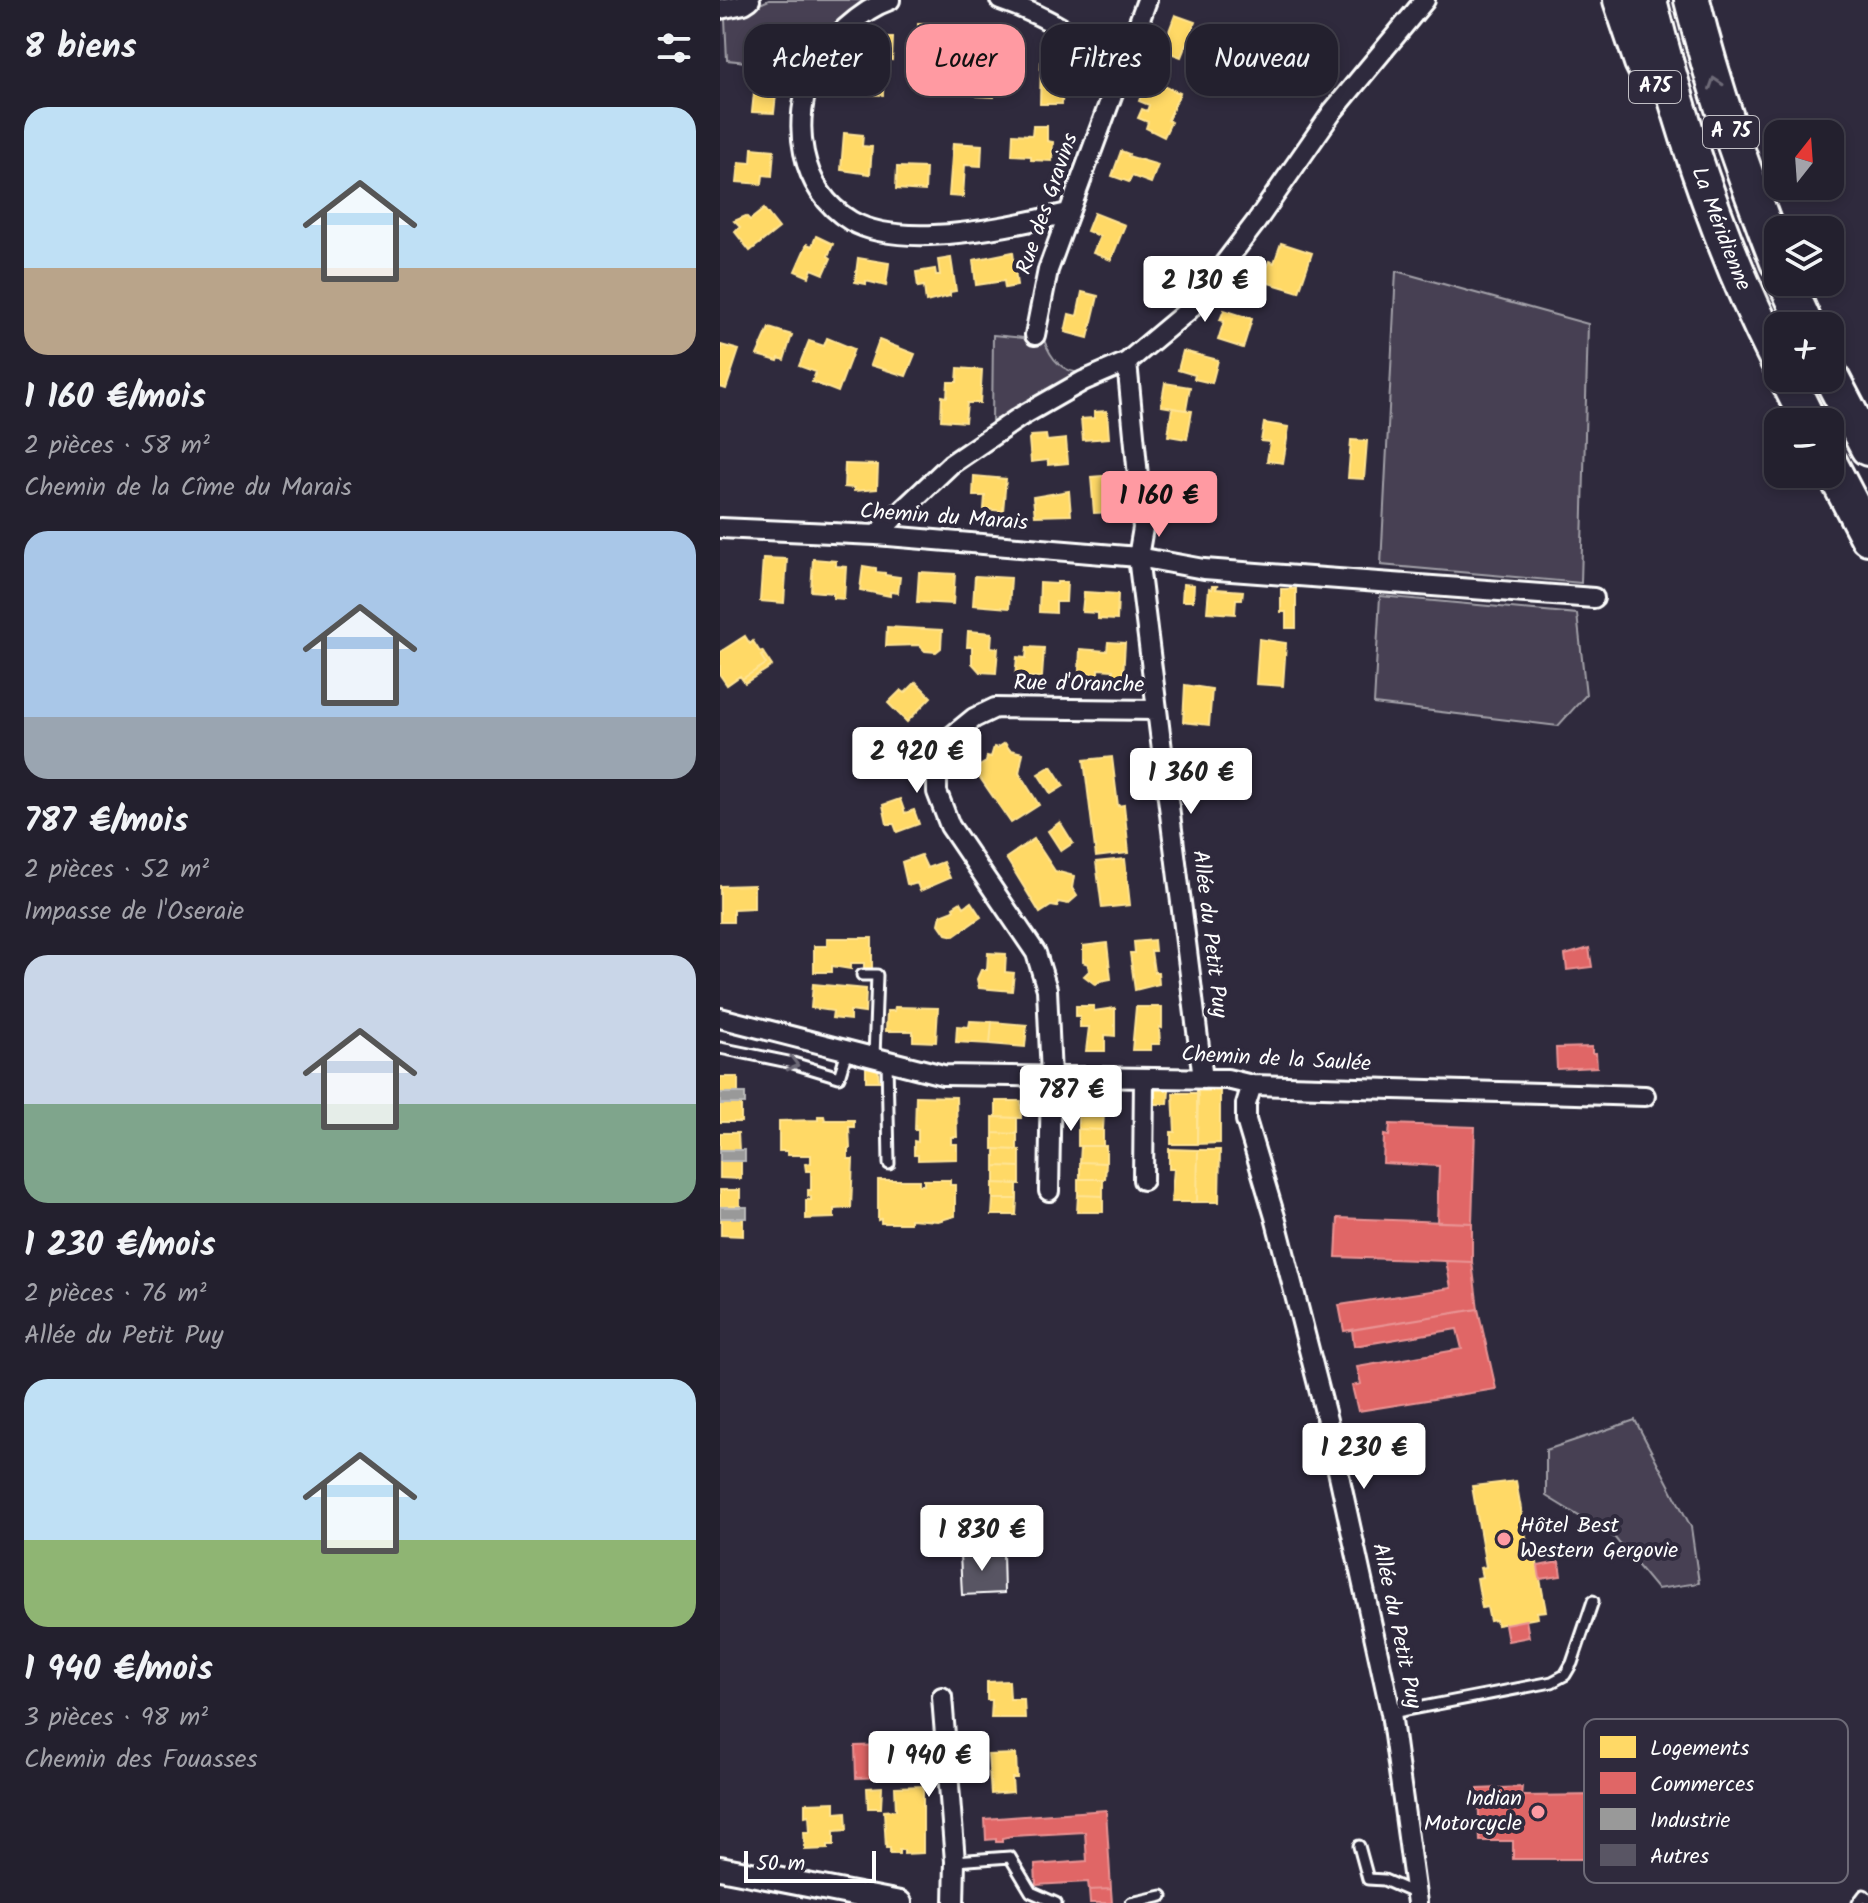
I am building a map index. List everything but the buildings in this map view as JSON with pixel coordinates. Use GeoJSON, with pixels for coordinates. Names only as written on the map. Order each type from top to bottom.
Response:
{"type":"FeatureCollection","features":[{"type":"Feature","properties":{"kind":"highway","name":"A75"},"geometry":{"type":"LineString","coordinates":[[1621,0],[1642,62],[1698,170]]}},
{"type":"Feature","properties":{"kind":"highway","name":"La Méridienne"},"geometry":{"type":"LineString","coordinates":[[1649,0],[1665,67],[1698,170],[1764,333]]}},
{"type":"Feature","properties":{"kind":"highway","name":"La Méridienne"},"geometry":{"type":"LineString","coordinates":[[1692,0],[1705,54],[1764,226]]}},
{"type":"Feature","properties":{"kind":"highway"},"geometry":{"type":"LineString","coordinates":[[1839,392],[1868,448]]}},
{"type":"Feature","properties":{"kind":"highway"},"geometry":{"type":"LineString","coordinates":[[1842,488],[1868,537]]}},
{"type":"Feature","properties":{"kind":"street"},"geometry":{"type":"LineString","coordinates":[[720,9],[750,0]]}},
{"type":"Feature","properties":{"kind":"street"},"geometry":{"type":"LineString","coordinates":[[890,0],[874,6],[853,21],[814,67],[806,92],[800,126],[803,152],[812,180],[830,204],[852,221],[875,229],[912,235],[995,228],[1068,213]]}},
{"type":"Feature","properties":{"kind":"street"},"geometry":{"type":"LineString","coordinates":[[1000,0],[1037,12],[1057,24]]}},
{"type":"Feature","properties":{"kind":"street","name":"Rue des Gravins"},"geometry":{"type":"LineString","coordinates":[[1138,24],[1147,0]]}},
{"type":"Feature","properties":{"kind":"street"},"geometry":{"type":"LineString","coordinates":[[876,535],[964,456],[1045,402],[1127,362],[1189,310],[1256,222],[1333,111],[1425,0]]}},
{"type":"Feature","properties":{"kind":"street","name":"Rue des Gravins"},"geometry":{"type":"LineString","coordinates":[[1035,335],[1048,270],[1111,96]]}},
{"type":"Feature","properties":{"kind":"street","name":"Allée du Petit Puy"},"geometry":{"type":"LineString","coordinates":[[1127,362],[1143,528],[1138,557],[1203,1079]]}},
{"type":"Feature","properties":{"kind":"street","name":"Chemin du Marais"},"geometry":{"type":"LineString","coordinates":[[720,528],[876,535],[1138,557],[1204,569],[1594,598]]}},
{"type":"Feature","properties":{"kind":"street","name":"Rue d'Oranche"},"geometry":{"type":"LineString","coordinates":[[1049,1191],[1051,1076],[1047,989],[1036,953],[950,826],[937,792],[937,766],[947,740],[974,718],[995,708],[1157,710]]}},
{"type":"Feature","properties":{"kind":"street","name":"Chemin de la Saulée"},"geometry":{"type":"LineString","coordinates":[[720,1018],[943,1075],[1227,1079],[1252,1085],[1645,1096]]}},
{"type":"Feature","properties":{"kind":"street"},"geometry":{"type":"LineString","coordinates":[[1143,1180],[1144,1078]]}},
{"type":"Feature","properties":{"kind":"street","name":"Allée du Petit Puy"},"geometry":{"type":"LineString","coordinates":[[1252,1085],[1246,1104],[1246,1120],[1275,1217],[1327,1420],[1391,1713],[1416,1898]]}},
{"type":"Feature","properties":{"kind":"street"},"geometry":{"type":"LineString","coordinates":[[942,1697],[955,1861],[954,1903]]}},
{"type":"Feature","properties":{"kind":"street"},"geometry":{"type":"LineString","coordinates":[[720,1868],[900,1903]]}},
{"type":"Feature","properties":{"kind":"lane"},"geometry":{"type":"LineString","coordinates":[[862,975],[877,975],[889,1164]]}},
{"type":"Feature","properties":{"kind":"lane"},"geometry":{"type":"LineString","coordinates":[[720,1048],[839,1077],[847,1051]]}},
{"type":"Feature","properties":{"kind":"lane"},"geometry":{"type":"LineString","coordinates":[[1391,1713],[1552,1682],[1565,1675],[1593,1601]]}},
{"type":"Feature","properties":{"kind":"lane"},"geometry":{"type":"LineString","coordinates":[[1359,1846],[1368,1879],[1384,1880],[1416,1898]]}},
{"type":"Feature","properties":{"kind":"lane"},"geometry":{"type":"LineString","coordinates":[[955,1861],[1010,1857],[1031,1892],[1056,1903]]}},
{"type":"Feature","properties":{"kind":"lane"},"geometry":{"type":"LineString","coordinates":[[1131,1903],[1162,1896]]}},
{"type":"Feature","properties":{"kind":"shaded area"},"geometry":{"type":"Polygon","coordinates":[[[769,0],[863,0],[837,24],[744,24],[744,62],[727,60],[725,19],[769,0]]]}},
{"type":"Feature","properties":{"kind":"shaded area"},"geometry":{"type":"Polygon","coordinates":[[[1396,271],[1588,324],[1581,583],[1381,565],[1396,271]]]}},
{"type":"Feature","properties":{"kind":"shaded area"},"geometry":{"type":"Polygon","coordinates":[[[993,335],[1044,340],[1058,364],[1069,371],[1084,373],[992,422],[993,335]]]}},
{"type":"Feature","properties":{"kind":"shaded area"},"geometry":{"type":"Polygon","coordinates":[[[1380,596],[1577,614],[1586,695],[1558,726],[1374,704],[1380,596]]]}},
{"type":"Feature","properties":{"kind":"shaded area"},"geometry":{"type":"Polygon","coordinates":[[[1635,1420],[1691,1527],[1699,1583],[1657,1589],[1615,1538],[1546,1496],[1546,1450],[1635,1420]]]}},
{"type":"Feature","properties":{"kind":"place","name":"Hôtel Best Western Gergovie"},"geometry":{"type":"Point","coordinates":[1504,1539]}},
{"type":"Feature","properties":{"kind":"place","name":"Indian Motorcycle"},"geometry":{"type":"Point","coordinates":[1538,1812]}}]}
